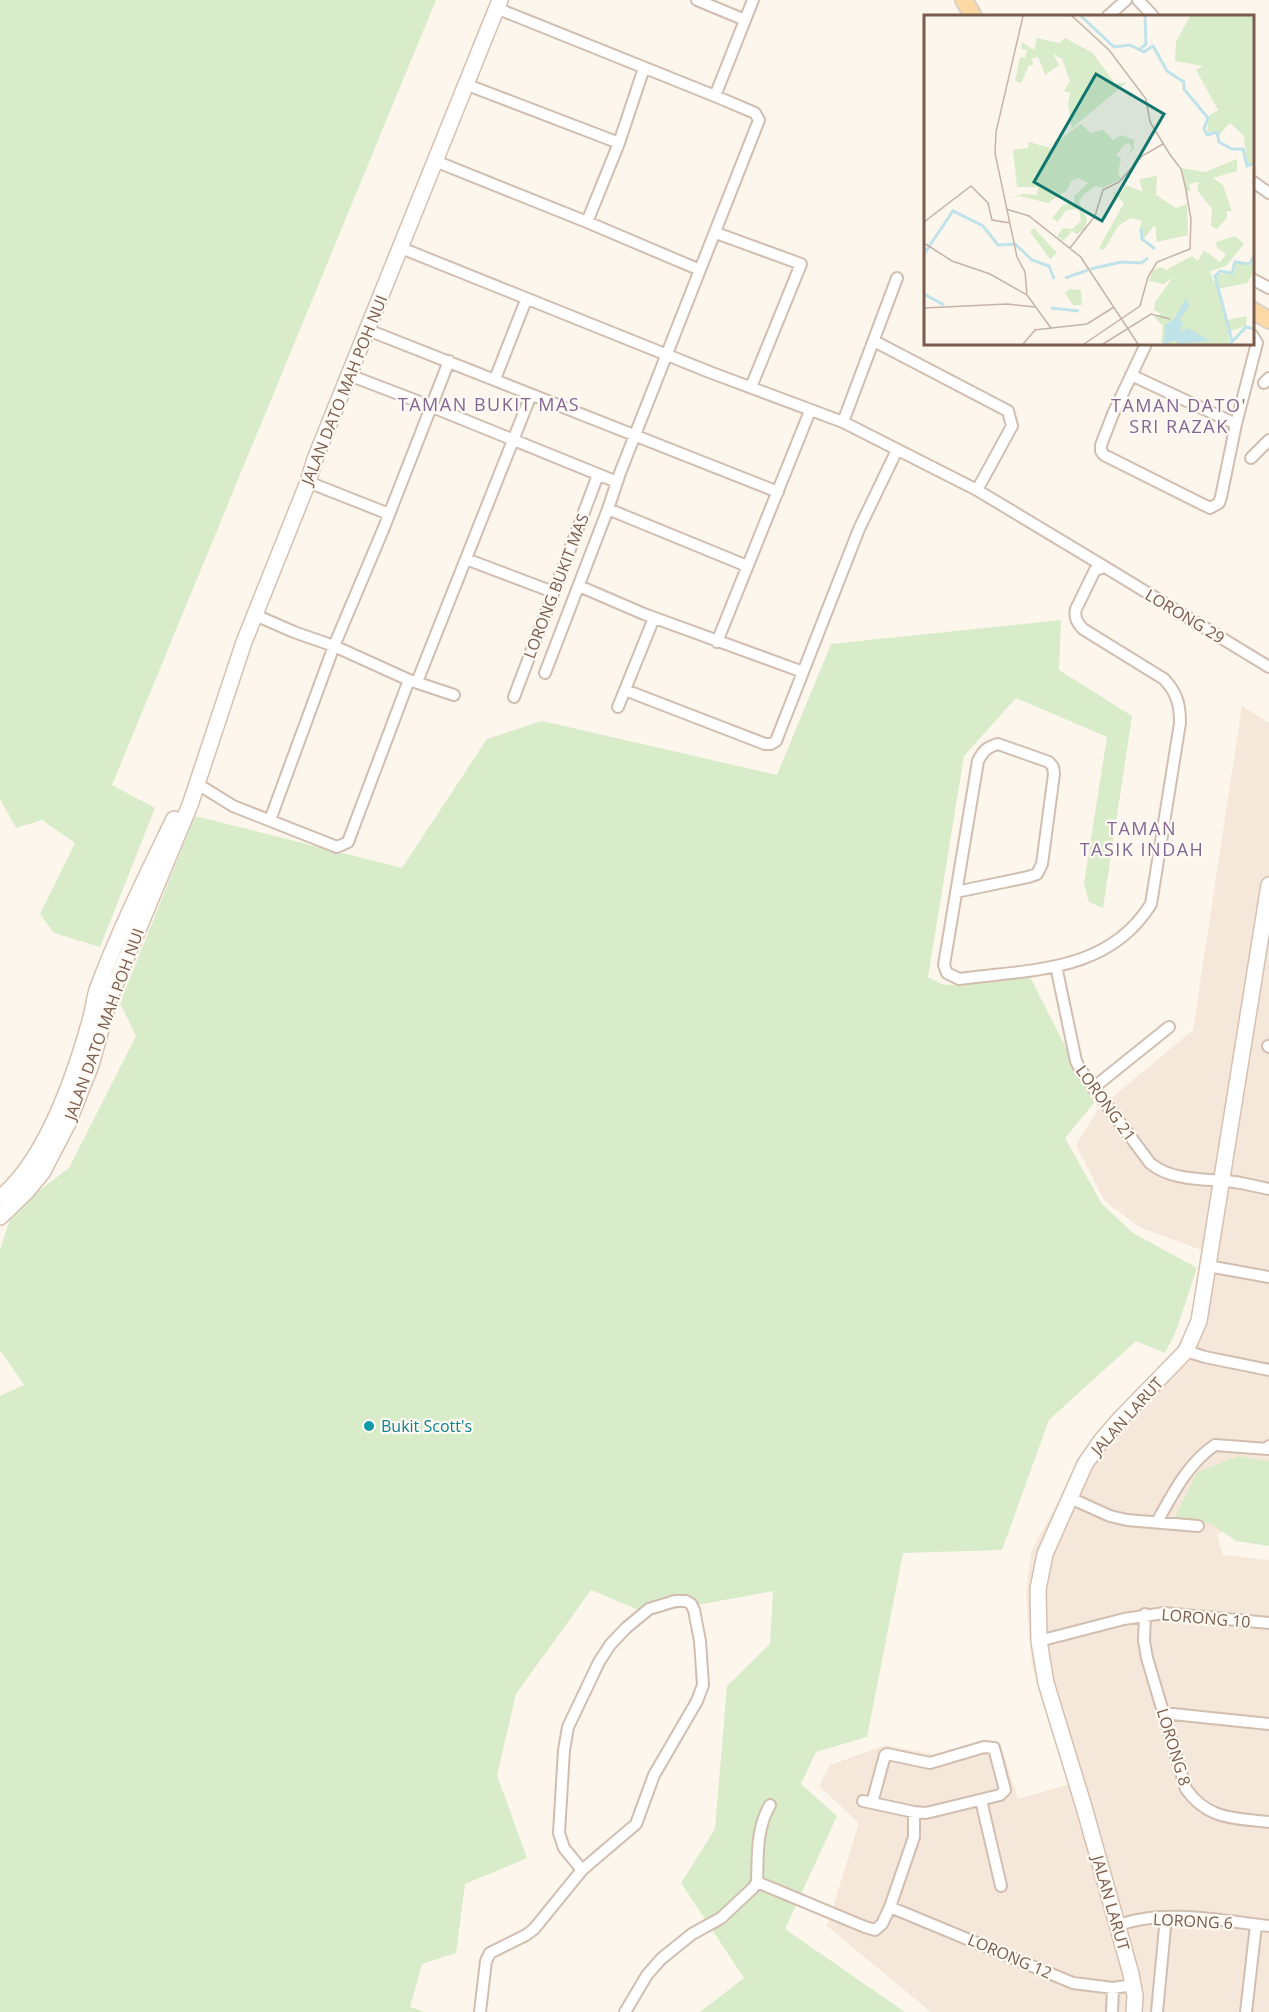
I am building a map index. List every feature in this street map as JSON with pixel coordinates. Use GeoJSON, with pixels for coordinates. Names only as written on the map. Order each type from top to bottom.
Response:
{"type":"FeatureCollection","features":[{"type":"Feature","properties":{"kind":"main road"},"geometry":{"type":"LineString","coordinates":[[964,0],[972,15]]}},
{"type":"Feature","properties":{"kind":"street"},"geometry":{"type":"LineString","coordinates":[[697,0],[745,20]]}},
{"type":"Feature","properties":{"kind":"street"},"geometry":{"type":"LineString","coordinates":[[715,96],[753,0]]}},
{"type":"Feature","properties":{"kind":"street"},"geometry":{"type":"LineString","coordinates":[[1109,15],[1126,0]]}},
{"type":"Feature","properties":{"kind":"street"},"geometry":{"type":"LineString","coordinates":[[1138,0],[1152,15]]}},
{"type":"Feature","properties":{"kind":"street"},"geometry":{"type":"LineString","coordinates":[[498,4],[754,113],[759,120],[635,435],[545,673]]}},
{"type":"Feature","properties":{"kind":"street","name":"JALAN DATO MAH POH NUI"},"geometry":{"type":"LineString","coordinates":[[0,1217],[42,1173],[68,1123],[90,1065],[110,997],[190,805],[255,615],[315,459],[498,4]]}},
{"type":"Feature","properties":{"kind":"street"},"geometry":{"type":"LineString","coordinates":[[587,222],[619,143],[644,68]]}},
{"type":"Feature","properties":{"kind":"street"},"geometry":{"type":"LineString","coordinates":[[465,84],[619,143]]}},
{"type":"Feature","properties":{"kind":"street"},"geometry":{"type":"LineString","coordinates":[[435,161],[700,270]]}},
{"type":"Feature","properties":{"kind":"street"},"geometry":{"type":"LineString","coordinates":[[1254,182],[1269,193]]}},
{"type":"Feature","properties":{"kind":"street"},"geometry":{"type":"LineString","coordinates":[[716,233],[801,264],[751,387]]}},
{"type":"Feature","properties":{"kind":"street","name":"LORONG 29"},"geometry":{"type":"LineString","coordinates":[[401,248],[526,300],[843,422],[977,490],[1269,667]]}},
{"type":"Feature","properties":{"kind":"street"},"geometry":{"type":"LineString","coordinates":[[843,422],[897,278]]}},
{"type":"Feature","properties":{"kind":"street"},"geometry":{"type":"LineString","coordinates":[[1254,280],[1269,288]]}},
{"type":"Feature","properties":{"kind":"street"},"geometry":{"type":"LineString","coordinates":[[495,379],[526,300]]}},
{"type":"Feature","properties":{"kind":"street"},"geometry":{"type":"LineString","coordinates":[[1254,329],[1260,315]]}},
{"type":"Feature","properties":{"kind":"street"},"geometry":{"type":"LineString","coordinates":[[368,330],[778,492]]}},
{"type":"Feature","properties":{"kind":"street"},"geometry":{"type":"LineString","coordinates":[[1146,345],[1113,414],[1101,451],[1104,455],[1210,508],[1219,503],[1221,497],[1236,424],[1257,342],[1254,337]]}},
{"type":"Feature","properties":{"kind":"street"},"geometry":{"type":"LineString","coordinates":[[874,341],[1008,411],[1012,426],[977,490]]}},
{"type":"Feature","properties":{"kind":"street"},"geometry":{"type":"LineString","coordinates":[[270,820],[334,646],[449,361]]}},
{"type":"Feature","properties":{"kind":"street"},"geometry":{"type":"LineString","coordinates":[[349,375],[617,482]]}},
{"type":"Feature","properties":{"kind":"street"},"geometry":{"type":"LineString","coordinates":[[1131,375],[1236,424]]}},
{"type":"Feature","properties":{"kind":"street"},"geometry":{"type":"LineString","coordinates":[[196,783],[233,806],[337,847],[348,842],[413,681],[466,559],[531,395]]}},
{"type":"Feature","properties":{"kind":"street"},"geometry":{"type":"LineString","coordinates":[[717,642],[810,411]]}},
{"type":"Feature","properties":{"kind":"street"},"geometry":{"type":"LineString","coordinates":[[1251,458],[1269,440]]}},
{"type":"Feature","properties":{"kind":"street"},"geometry":{"type":"LineString","coordinates":[[625,690],[771,744],[776,741],[864,519],[897,450]]}},
{"type":"Feature","properties":{"kind":"street","name":"LORONG BUKIT MAS"},"geometry":{"type":"LineString","coordinates":[[514,698],[598,475]]}},
{"type":"Feature","properties":{"kind":"street"},"geometry":{"type":"LineString","coordinates":[[308,482],[389,514]]}},
{"type":"Feature","properties":{"kind":"street"},"geometry":{"type":"LineString","coordinates":[[608,509],[747,566]]}},
{"type":"Feature","properties":{"kind":"street"},"geometry":{"type":"LineString","coordinates":[[466,559],[553,592]]}},
{"type":"Feature","properties":{"kind":"street"},"geometry":{"type":"LineString","coordinates":[[956,892],[1028,877],[1037,874],[1042,864],[1053,767],[1049,762],[998,744],[984,751],[978,761],[956,892],[944,964],[947,972],[959,979],[1056,966],[1098,954],[1114,944],[1141,920],[1151,904],[1180,723],[1178,699],[1174,690],[1164,679],[1083,629],[1077,622],[1076,609],[1095,570],[1102,567]]}},
{"type":"Feature","properties":{"kind":"street"},"geometry":{"type":"LineString","coordinates":[[579,586],[654,618],[803,672]]}},
{"type":"Feature","properties":{"kind":"street"},"geometry":{"type":"LineString","coordinates":[[255,615],[334,646],[413,681],[454,694]]}},
{"type":"Feature","properties":{"kind":"street"},"geometry":{"type":"LineString","coordinates":[[618,707],[654,618]]}},
{"type":"Feature","properties":{"kind":"street","name":"JALAN DATO MAH POH NUI"},"geometry":{"type":"LineString","coordinates":[[0,1198],[30,1166],[55,1117],[77,1060],[96,992],[120,935],[181,802],[196,783]]}},
{"type":"Feature","properties":{"kind":"street","name":"JALAN LARUT"},"geometry":{"type":"LineString","coordinates":[[1134,2012],[1134,1985],[1046,1683],[1039,1641],[1038,1589],[1041,1568],[1085,1464],[1101,1440],[1186,1351],[1199,1321],[1221,1181],[1266,934],[1269,885]]}},
{"type":"Feature","properties":{"kind":"street","name":"LORONG 21"},"geometry":{"type":"LineString","coordinates":[[1056,966],[1073,1052],[1080,1069],[1150,1163],[1159,1171],[1176,1175],[1269,1189]]}},
{"type":"Feature","properties":{"kind":"street"},"geometry":{"type":"LineString","coordinates":[[1094,1088],[1169,1027]]}},
{"type":"Feature","properties":{"kind":"street"},"geometry":{"type":"LineString","coordinates":[[1208,1266],[1269,1277]]}},
{"type":"Feature","properties":{"kind":"street"},"geometry":{"type":"LineString","coordinates":[[1186,1351],[1269,1370]]}},
{"type":"Feature","properties":{"kind":"street"},"geometry":{"type":"LineString","coordinates":[[1157,1522],[1189,1471],[1215,1445],[1269,1448]]}},
{"type":"Feature","properties":{"kind":"street"},"geometry":{"type":"LineString","coordinates":[[1070,1498],[1110,1516],[1126,1520],[1198,1526]]}},
{"type":"Feature","properties":{"kind":"street"},"geometry":{"type":"LineString","coordinates":[[480,2012],[486,1961],[490,1953],[534,1929],[582,1870],[636,1824],[654,1775],[701,1694],[703,1672],[700,1641],[694,1610],[686,1601],[675,1601],[650,1609],[626,1628],[610,1645],[599,1662],[568,1727],[564,1750],[559,1833],[564,1848],[582,1870]]}},
{"type":"Feature","properties":{"kind":"street","name":"LORONG 10"},"geometry":{"type":"LineString","coordinates":[[1039,1641],[1145,1614],[1164,1612],[1269,1623]]}},
{"type":"Feature","properties":{"kind":"street","name":"LORONG 8"},"geometry":{"type":"LineString","coordinates":[[1145,1614],[1144,1641],[1147,1658],[1186,1789],[1195,1802],[1218,1816],[1269,1822]]}},
{"type":"Feature","properties":{"kind":"street"},"geometry":{"type":"LineString","coordinates":[[1163,1713],[1269,1724]]}},
{"type":"Feature","properties":{"kind":"street"},"geometry":{"type":"LineString","coordinates":[[992,1746],[1005,1790],[1000,1795],[981,1800],[940,1811],[914,1812],[868,1802],[887,1754],[930,1763],[992,1746]]}},
{"type":"Feature","properties":{"kind":"street"},"geometry":{"type":"LineString","coordinates":[[981,1800],[1001,1886]]}},
{"type":"Feature","properties":{"kind":"street"},"geometry":{"type":"LineString","coordinates":[[626,2012],[647,1975],[661,1959],[692,1934],[721,1918],[738,1905],[757,1882],[759,1830],[770,1805]]}},
{"type":"Feature","properties":{"kind":"street"},"geometry":{"type":"LineString","coordinates":[[757,1882],[875,1930],[882,1924],[890,1907],[914,1837],[914,1812]]}},
{"type":"Feature","properties":{"kind":"street","name":"LORONG 12"},"geometry":{"type":"LineString","coordinates":[[890,1907],[1073,1983],[1113,1988],[1134,1985]]}},
{"type":"Feature","properties":{"kind":"street"},"geometry":{"type":"LineString","coordinates":[[1157,2012],[1166,1917]]}},
{"type":"Feature","properties":{"kind":"street","name":"LORONG 6"},"geometry":{"type":"LineString","coordinates":[[1117,1926],[1142,1919],[1166,1917],[1269,1926]]}},
{"type":"Feature","properties":{"kind":"street"},"geometry":{"type":"LineString","coordinates":[[1246,2012],[1256,1925]]}},
{"type":"Feature","properties":{"kind":"street"},"geometry":{"type":"LineString","coordinates":[[1112,2012],[1113,1988]]}},
{"type":"Feature","properties":{"kind":"shaded area"},"geometry":{"type":"Polygon","coordinates":[[[1242,706],[1269,723],[1269,1504],[1217,1535],[1223,1555],[1269,1560],[1269,2012],[931,2012],[827,1926],[859,1823],[819,1786],[830,1765],[886,1745],[936,1755],[1000,1743],[1018,1799],[1070,1784],[1032,1666],[1026,1594],[1031,1552],[1088,1446],[1168,1361],[1188,1329],[1204,1251],[1139,1227],[1104,1200],[1076,1145],[1098,1109],[1193,1030],[1242,706]]]}},
{"type":"Feature","properties":{"kind":"green space"},"geometry":{"type":"Polygon","coordinates":[[[0,0],[436,0],[112,785],[155,808],[100,947],[54,933],[40,914],[75,843],[42,820],[16,828],[0,799],[0,0]]]}},
{"type":"Feature","properties":{"kind":"green space"},"geometry":{"type":"Polygon","coordinates":[[[1061,620],[1059,670],[1132,716],[1103,908],[1089,902],[1084,883],[1107,737],[1016,698],[964,756],[928,977],[941,984],[961,986],[1029,975],[1094,1103],[1065,1138],[1102,1204],[1133,1233],[1197,1268],[1176,1331],[1165,1353],[1136,1341],[1049,1420],[1002,1550],[903,1553],[867,1737],[816,1752],[801,1784],[837,1816],[785,1929],[905,2012],[700,2012],[744,1978],[681,1883],[715,1829],[727,1686],[770,1644],[773,1591],[648,1614],[591,1590],[516,1694],[497,1775],[527,1858],[465,1884],[456,1953],[422,1964],[410,2007],[425,2012],[0,2012],[0,1396],[24,1385],[0,1350],[0,1250],[13,1210],[69,1168],[136,1036],[120,1003],[195,816],[402,868],[487,739],[542,721],[777,775],[831,644],[1061,620]]]}},
{"type":"Feature","properties":{"kind":"green space"},"geometry":{"type":"Polygon","coordinates":[[[1239,1456],[1269,1461],[1269,1546],[1236,1541],[1212,1524],[1174,1519],[1197,1472],[1239,1456]]]}},
{"type":"Feature","properties":{"kind":"place","name":"Bukit Scott's"},"geometry":{"type":"Point","coordinates":[369,1426]}},
{"type":"Feature","properties":{"kind":"district","name":"TAMAN BUKIT MAS"},"geometry":{"type":"Point","coordinates":[489,404]}},
{"type":"Feature","properties":{"kind":"district","name":"TAMAN DATO' SRI RAZAK"},"geometry":{"type":"Point","coordinates":[1179,415]}},
{"type":"Feature","properties":{"kind":"district","name":"TAMAN TASIK INDAH"},"geometry":{"type":"Point","coordinates":[1142,838]}}]}
